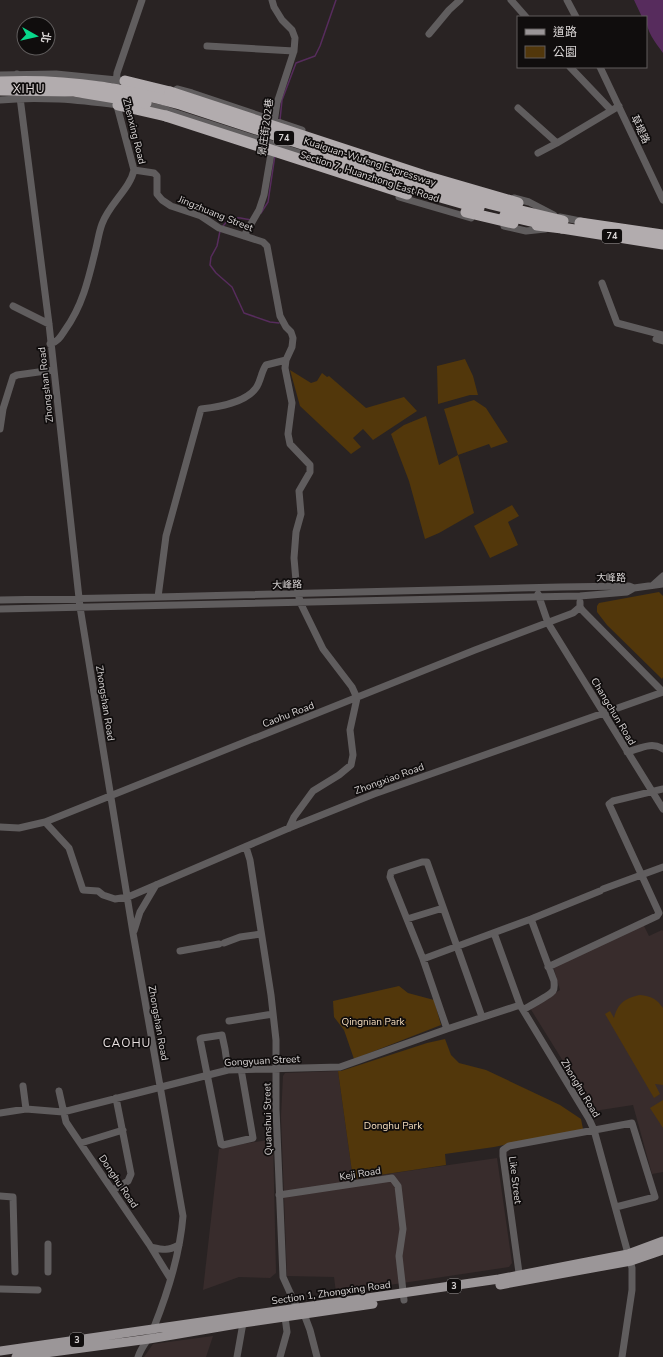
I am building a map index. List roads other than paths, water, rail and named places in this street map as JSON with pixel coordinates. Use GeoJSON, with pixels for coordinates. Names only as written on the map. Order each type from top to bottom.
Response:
{"type":"FeatureCollection","features":[{"type":"Feature","properties":{"kind":"highway"},"geometry":{"type":"LineString","coordinates":[[121,80],[170,92],[426,176],[524,205],[557,223]]}},
{"type":"Feature","properties":{"kind":"highway","name":"Kuaiguan-Wufeng Expressway"},"geometry":{"type":"LineString","coordinates":[[0,82],[48,82],[78,84],[106,87],[144,94],[491,204],[557,223],[663,244]]}},
{"type":"Feature","properties":{"kind":"highway","name":"Kuaiguan-Wufeng Expressway"},"geometry":{"type":"LineString","coordinates":[[0,91],[74,91],[134,100],[165,107],[444,198],[526,221],[663,234]]}},
{"type":"Feature","properties":{"kind":"highway"},"geometry":{"type":"LineString","coordinates":[[117,105],[166,116],[427,201],[512,223],[557,223]]}},
{"type":"Feature","properties":{"kind":"main road","name":"Section 1, Zhongxing Road"},"geometry":{"type":"LineString","coordinates":[[630,1257],[663,1241]]}},
{"type":"Feature","properties":{"kind":"main road","name":"Section 1, Zhongxing Road"},"geometry":{"type":"LineString","coordinates":[[0,1351],[154,1329],[285,1317],[520,1278],[663,1250]]}},
{"type":"Feature","properties":{"kind":"main road","name":"Section 1, Zhongxing Road"},"geometry":{"type":"LineString","coordinates":[[16,1357],[148,1339],[297,1308],[403,1297]]}},
{"type":"Feature","properties":{"kind":"street","name":"Zhenxing Road"},"geometry":{"type":"LineString","coordinates":[[50,344],[56,342],[71,322],[78,309],[86,287],[102,224],[109,210],[133,178],[134,170],[117,105],[121,80],[142,0]]}},
{"type":"Feature","properties":{"kind":"street","name":"景庄街202巷"},"geometry":{"type":"LineString","coordinates":[[244,236],[259,210],[264,195],[271,155],[275,145],[277,133],[274,120],[277,103],[294,51],[295,38],[292,30],[278,14],[272,0]]}},
{"type":"Feature","properties":{"kind":"street"},"geometry":{"type":"LineString","coordinates":[[428,34],[460,0]]}},
{"type":"Feature","properties":{"kind":"street"},"geometry":{"type":"LineString","coordinates":[[512,0],[525,16]]}},
{"type":"Feature","properties":{"kind":"street"},"geometry":{"type":"LineString","coordinates":[[567,0],[575,16]]}},
{"type":"Feature","properties":{"kind":"street"},"geometry":{"type":"LineString","coordinates":[[208,46],[294,51]]}},
{"type":"Feature","properties":{"kind":"street"},"geometry":{"type":"LineString","coordinates":[[571,68],[611,110]]}},
{"type":"Feature","properties":{"kind":"street","name":"草堤路"},"geometry":{"type":"LineString","coordinates":[[600,68],[663,200]]}},
{"type":"Feature","properties":{"kind":"street","name":"Zhongshan Road"},"geometry":{"type":"LineString","coordinates":[[17,74],[48,324],[80,607],[160,1088],[183,1216],[179,1245],[154,1329],[141,1348],[138,1357]]}},
{"type":"Feature","properties":{"kind":"street","name":"Section 7, Huanzhong East Road"},"geometry":{"type":"LineString","coordinates":[[0,75],[72,75],[121,80],[140,80],[192,93],[452,180],[529,202],[557,223]]}},
{"type":"Feature","properties":{"kind":"street","name":"Section 7, Huanzhong East Road"},"geometry":{"type":"LineString","coordinates":[[121,80],[145,91],[557,223]]}},
{"type":"Feature","properties":{"kind":"street","name":"Section 7, Huanzhong East Road"},"geometry":{"type":"LineString","coordinates":[[0,91],[19,98]]}},
{"type":"Feature","properties":{"kind":"street","name":"Section 7, Huanzhong East Road"},"geometry":{"type":"LineString","coordinates":[[0,100],[19,98],[64,99],[117,105],[129,112],[171,122],[438,209],[526,231],[557,223]]}},
{"type":"Feature","properties":{"kind":"street","name":"Section 7, Huanzhong East Road"},"geometry":{"type":"LineString","coordinates":[[117,105],[124,101],[164,109],[486,214],[557,223]]}},
{"type":"Feature","properties":{"kind":"street"},"geometry":{"type":"LineString","coordinates":[[538,153],[558,143],[618,106]]}},
{"type":"Feature","properties":{"kind":"street"},"geometry":{"type":"LineString","coordinates":[[518,108],[558,143]]}},
{"type":"Feature","properties":{"kind":"street","name":"Jingzhuang Street"},"geometry":{"type":"LineString","coordinates":[[134,170],[154,173],[157,176],[156,194],[165,203],[201,216],[219,228],[263,242],[267,246],[280,316],[286,327],[291,332],[293,338],[292,347],[286,360],[285,368],[292,403],[288,434],[290,444],[310,465],[305,482],[299,491],[301,514],[296,532],[294,558],[298,594],[300,602],[323,649],[352,687],[357,698]]}},
{"type":"Feature","properties":{"kind":"street"},"geometry":{"type":"LineString","coordinates":[[438,209],[452,180]]}},
{"type":"Feature","properties":{"kind":"street"},"geometry":{"type":"LineString","coordinates":[[602,283],[616,323],[663,335]]}},
{"type":"Feature","properties":{"kind":"street"},"geometry":{"type":"LineString","coordinates":[[13,306],[48,324]]}},
{"type":"Feature","properties":{"kind":"street"},"geometry":{"type":"LineString","coordinates":[[158,598],[166,536],[201,409],[231,404],[249,394],[255,388],[266,365],[286,360]]}},
{"type":"Feature","properties":{"kind":"street"},"geometry":{"type":"LineString","coordinates":[[0,428],[3,409],[13,377],[53,370]]}},
{"type":"Feature","properties":{"kind":"street"},"geometry":{"type":"LineString","coordinates":[[653,585],[663,576]]}},
{"type":"Feature","properties":{"kind":"street"},"geometry":{"type":"LineString","coordinates":[[634,588],[663,584]]}},
{"type":"Feature","properties":{"kind":"street","name":"大峰路"},"geometry":{"type":"LineString","coordinates":[[0,600],[158,598],[537,587],[629,586],[634,588]]}},
{"type":"Feature","properties":{"kind":"street","name":"Changchun Road"},"geometry":{"type":"LineString","coordinates":[[537,587],[538,596],[548,623],[663,809]]}},
{"type":"Feature","properties":{"kind":"street"},"geometry":{"type":"LineString","coordinates":[[580,587],[580,607],[663,692]]}},
{"type":"Feature","properties":{"kind":"street","name":"大峰路"},"geometry":{"type":"LineString","coordinates":[[0,609],[580,596],[627,592],[634,588]]}},
{"type":"Feature","properties":{"kind":"street","name":"Caohu Road"},"geometry":{"type":"LineString","coordinates":[[0,826],[19,828],[33,826],[44,822],[475,650],[573,613],[580,607]]}},
{"type":"Feature","properties":{"kind":"street","name":"Zhongxiao Road"},"geometry":{"type":"LineString","coordinates":[[128,897],[289,828],[374,794],[663,692]]}},
{"type":"Feature","properties":{"kind":"street"},"geometry":{"type":"LineString","coordinates":[[289,828],[294,817],[313,791],[339,775],[351,765],[353,755],[350,730],[357,698]]}},
{"type":"Feature","properties":{"kind":"street"},"geometry":{"type":"LineString","coordinates":[[627,752],[652,745],[658,745],[663,748]]}},
{"type":"Feature","properties":{"kind":"street"},"geometry":{"type":"LineString","coordinates":[[531,919],[548,967],[657,916],[659,913],[609,804],[613,800],[663,789]]}},
{"type":"Feature","properties":{"kind":"street"},"geometry":{"type":"LineString","coordinates":[[44,822],[69,848],[83,890],[98,891],[103,895],[115,899],[128,897]]}},
{"type":"Feature","properties":{"kind":"street","name":"Quanshui Street"},"geometry":{"type":"LineString","coordinates":[[246,847],[250,860],[274,1014],[276,1040],[276,1109],[283,1277],[297,1308],[304,1314]]}},
{"type":"Feature","properties":{"kind":"street"},"geometry":{"type":"LineString","coordinates":[[447,1029],[423,959],[390,877],[392,872],[422,862],[427,862],[482,1017]]}},
{"type":"Feature","properties":{"kind":"street"},"geometry":{"type":"LineString","coordinates":[[423,959],[531,919],[663,866]]}},
{"type":"Feature","properties":{"kind":"street"},"geometry":{"type":"LineString","coordinates":[[134,933],[140,912],[156,885]]}},
{"type":"Feature","properties":{"kind":"street"},"geometry":{"type":"LineString","coordinates":[[407,919],[443,908]]}},
{"type":"Feature","properties":{"kind":"street","name":"Zhonghu Road"},"geometry":{"type":"LineString","coordinates":[[494,933],[521,1008],[589,1119],[594,1130],[632,1268],[632,1290],[622,1357]]}},
{"type":"Feature","properties":{"kind":"street"},"geometry":{"type":"LineString","coordinates":[[180,951],[222,944],[240,937],[261,934]]}},
{"type":"Feature","properties":{"kind":"street","name":"Gongyuan Street"},"geometry":{"type":"LineString","coordinates":[[0,1113],[26,1109],[63,1112],[228,1070],[340,1067],[482,1017],[521,1008],[553,991],[554,981],[548,967]]}},
{"type":"Feature","properties":{"kind":"street"},"geometry":{"type":"LineString","coordinates":[[229,1021],[274,1014]]}},
{"type":"Feature","properties":{"kind":"street"},"geometry":{"type":"LineString","coordinates":[[228,1070],[222,1035],[200,1039],[206,1076],[221,1144],[223,1145],[253,1138],[241,1069]]}},
{"type":"Feature","properties":{"kind":"street"},"geometry":{"type":"LineString","coordinates":[[23,1086],[26,1109]]}},
{"type":"Feature","properties":{"kind":"street","name":"Donghu Road"},"geometry":{"type":"LineString","coordinates":[[59,1091],[66,1122],[113,1190],[170,1278]]}},
{"type":"Feature","properties":{"kind":"street"},"geometry":{"type":"LineString","coordinates":[[113,1190],[128,1181],[131,1174],[116,1098]]}},
{"type":"Feature","properties":{"kind":"street"},"geometry":{"type":"LineString","coordinates":[[594,1130],[632,1123],[655,1197],[616,1207]]}},
{"type":"Feature","properties":{"kind":"street"},"geometry":{"type":"LineString","coordinates":[[80,1143],[123,1130]]}},
{"type":"Feature","properties":{"kind":"street","name":"Like Street"},"geometry":{"type":"LineString","coordinates":[[520,1278],[503,1160],[503,1150],[509,1146],[594,1130]]}},
{"type":"Feature","properties":{"kind":"street","name":"Keji Road"},"geometry":{"type":"LineString","coordinates":[[279,1195],[392,1178],[398,1186],[403,1229],[399,1256],[403,1297]]}},
{"type":"Feature","properties":{"kind":"street"},"geometry":{"type":"LineString","coordinates":[[0,1196],[13,1197],[15,1272]]}},
{"type":"Feature","properties":{"kind":"street"},"geometry":{"type":"LineString","coordinates":[[48,1244],[48,1272]]}},
{"type":"Feature","properties":{"kind":"street"},"geometry":{"type":"LineString","coordinates":[[151,1247],[165,1250],[179,1245]]}},
{"type":"Feature","properties":{"kind":"street"},"geometry":{"type":"LineString","coordinates":[[0,1289],[38,1290]]}},
{"type":"Feature","properties":{"kind":"street"},"geometry":{"type":"LineString","coordinates":[[304,1314],[318,1357]]}},
{"type":"Feature","properties":{"kind":"street"},"geometry":{"type":"LineString","coordinates":[[280,1357],[287,1332],[285,1317]]}},
{"type":"Feature","properties":{"kind":"street"},"geometry":{"type":"LineString","coordinates":[[237,1357],[242,1320]]}},
{"type":"Feature","properties":{"kind":"street"},"geometry":{"type":"LineString","coordinates":[[312,1357],[315,1346]]}},
{"type":"Feature","properties":{"kind":"waterway"},"geometry":{"type":"LineString","coordinates":[[280,120],[282,100],[296,63],[315,56],[336,0]]}},
{"type":"Feature","properties":{"kind":"waterway"},"geometry":{"type":"LineString","coordinates":[[261,213],[268,202],[275,155]]}},
{"type":"Feature","properties":{"kind":"waterway"},"geometry":{"type":"LineString","coordinates":[[223,226],[226,222],[233,218],[251,220]]}},
{"type":"Feature","properties":{"kind":"waterway"},"geometry":{"type":"LineString","coordinates":[[220,231],[217,246],[211,257],[210,265],[216,273],[232,287],[244,313],[270,322],[279,323]]}},
{"type":"Feature","properties":{"kind":"district","name":"XIHU"},"geometry":{"type":"Point","coordinates":[29,89]}},
{"type":"Feature","properties":{"kind":"district","name":"CAOHU"},"geometry":{"type":"Point","coordinates":[127,1043]}},
{"type":"Feature","properties":{"kind":"park label","name":"Qingnian Park"},"geometry":{"type":"Point","coordinates":[373,1021]}},
{"type":"Feature","properties":{"kind":"park label","name":"Donghu Park"},"geometry":{"type":"Point","coordinates":[393,1125]}}]}
